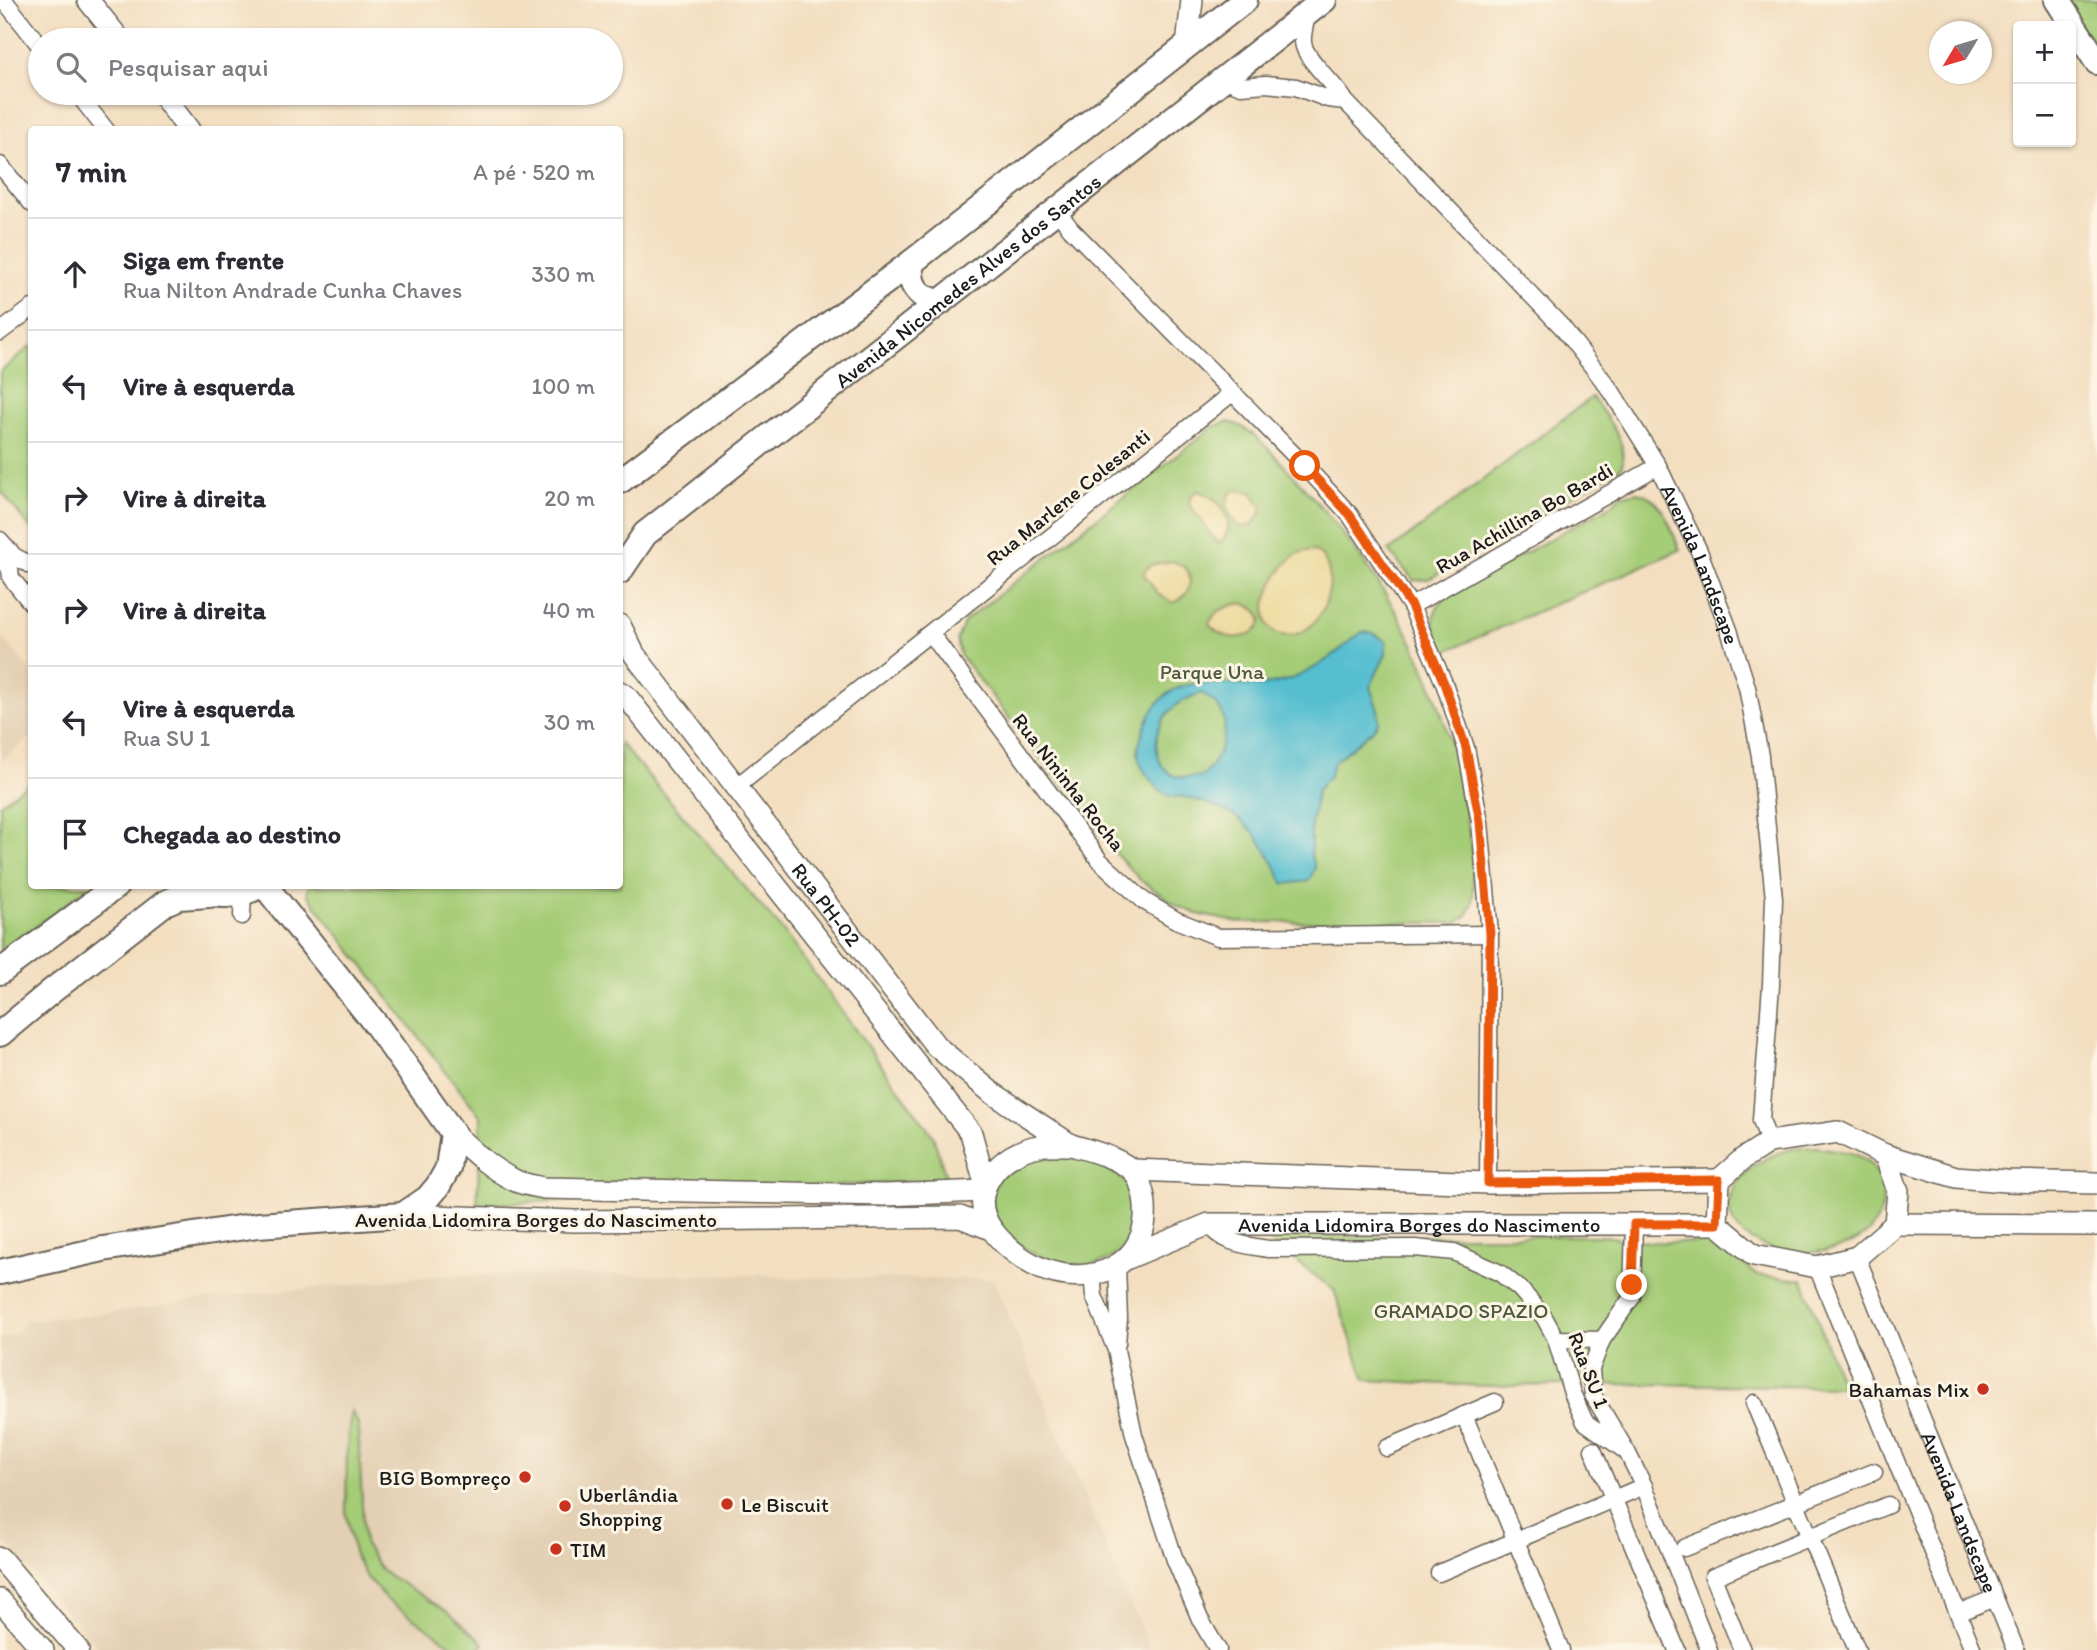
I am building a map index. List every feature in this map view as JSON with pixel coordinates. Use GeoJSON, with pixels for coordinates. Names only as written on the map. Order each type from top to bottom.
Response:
{"type":"FeatureCollection","features":[{"type":"Feature","properties":{"kind":"main road"},"geometry":{"type":"LineString","coordinates":[[623,479],[912,262],[1245,0]]}},
{"type":"Feature","properties":{"kind":"main road"},"geometry":{"type":"LineString","coordinates":[[2057,0],[2097,62]]}},
{"type":"Feature","properties":{"kind":"main road","name":"Avenida Nicomedes Alves dos Santos"},"geometry":{"type":"LineString","coordinates":[[623,567],[645,534],[1315,7]]}},
{"type":"Feature","properties":{"kind":"main road"},"geometry":{"type":"LineString","coordinates":[[912,262],[910,272],[916,291],[932,301],[941,302]]}},
{"type":"Feature","properties":{"kind":"main road"},"geometry":{"type":"LineString","coordinates":[[0,972],[112,889]]}},
{"type":"Feature","properties":{"kind":"main road"},"geometry":{"type":"LineString","coordinates":[[0,1034],[52,990],[165,903],[198,890],[228,896],[252,895],[378,1027],[453,1133],[448,1168],[438,1186],[428,1198],[403,1215]]}},
{"type":"Feature","properties":{"kind":"main road","name":"Avenida Lidomira Borges do Nascimento"},"geometry":{"type":"LineString","coordinates":[[0,1272],[103,1249],[258,1225],[403,1215]]}},
{"type":"Feature","properties":{"kind":"street"},"geometry":{"type":"LineString","coordinates":[[4,0],[28,31]]}},
{"type":"Feature","properties":{"kind":"street"},"geometry":{"type":"LineString","coordinates":[[89,0],[111,28]]}},
{"type":"Feature","properties":{"kind":"street"},"geometry":{"type":"LineString","coordinates":[[1187,46],[1192,0]]}},
{"type":"Feature","properties":{"kind":"street","name":"Avenida Landscape"},"geometry":{"type":"LineString","coordinates":[[1315,7],[1303,43],[1306,53],[1338,88],[1345,101],[1562,327],[1612,392],[1658,466],[1699,551],[1747,687],[1760,756],[1774,899],[1761,1120],[1769,1142]]}},
{"type":"Feature","properties":{"kind":"street"},"geometry":{"type":"LineString","coordinates":[[1223,79],[1241,86],[1266,84],[1296,87],[1328,99],[1345,101]]}},
{"type":"Feature","properties":{"kind":"street"},"geometry":{"type":"LineString","coordinates":[[86,105],[103,126]]}},
{"type":"Feature","properties":{"kind":"street"},"geometry":{"type":"LineString","coordinates":[[170,105],[187,126]]}},
{"type":"Feature","properties":{"kind":"street"},"geometry":{"type":"LineString","coordinates":[[0,164],[28,199]]}},
{"type":"Feature","properties":{"kind":"street"},"geometry":{"type":"LineString","coordinates":[[1057,211],[1071,229],[1350,515],[1411,606],[1444,683],[1466,748],[1480,822],[1490,934],[1488,1183]]}},
{"type":"Feature","properties":{"kind":"street"},"geometry":{"type":"LineString","coordinates":[[0,331],[28,311]]}},
{"type":"Feature","properties":{"kind":"street","name":"Rua Marlene Colesanti"},"geometry":{"type":"LineString","coordinates":[[736,787],[1232,393]]}},
{"type":"Feature","properties":{"kind":"street","name":"Rua Achillina Bo Bardi"},"geometry":{"type":"LineString","coordinates":[[1411,606],[1658,466]]}},
{"type":"Feature","properties":{"kind":"street"},"geometry":{"type":"LineString","coordinates":[[0,540],[13,556],[28,564]]}},
{"type":"Feature","properties":{"kind":"street"},"geometry":{"type":"LineString","coordinates":[[0,555],[10,569],[12,578],[28,599]]}},
{"type":"Feature","properties":{"kind":"street","name":"Rua PH-02"},"geometry":{"type":"LineString","coordinates":[[623,631],[634,654],[936,1046],[991,1092],[1071,1145]]}},
{"type":"Feature","properties":{"kind":"street","name":"Rua Nininha Rocha"},"geometry":{"type":"LineString","coordinates":[[931,634],[1100,861],[1143,901],[1175,920],[1218,937],[1490,934]]}},
{"type":"Feature","properties":{"kind":"street","name":"Rua PH-02"},"geometry":{"type":"LineString","coordinates":[[623,694],[971,1133],[985,1187]]}},
{"type":"Feature","properties":{"kind":"street"},"geometry":{"type":"LineString","coordinates":[[2097,1183],[1956,1177],[1885,1155],[1838,1132],[1769,1142],[1744,1158],[1719,1180],[1717,1224],[1754,1255],[1816,1267],[1857,1257],[1895,1224],[2097,1225]]}},
{"type":"Feature","properties":{"kind":"street","name":"Avenida Lidomira Borges do Nascimento"},"geometry":{"type":"LineString","coordinates":[[453,1133],[495,1169],[519,1183],[544,1188],[885,1195],[985,1187]]}},
{"type":"Feature","properties":{"kind":"street"},"geometry":{"type":"LineString","coordinates":[[1071,1145],[1103,1154],[1133,1170],[1143,1191],[1147,1214],[1142,1238],[1122,1262],[1092,1273],[1077,1275],[1049,1271],[1023,1259],[991,1229],[985,1215],[985,1187],[1003,1161],[1039,1146],[1071,1145]]}},
{"type":"Feature","properties":{"kind":"street"},"geometry":{"type":"LineString","coordinates":[[1885,1155],[1898,1192],[1895,1224]]}},
{"type":"Feature","properties":{"kind":"street","name":"Avenida Lidomira Borges do Nascimento"},"geometry":{"type":"LineString","coordinates":[[1133,1170],[1488,1183],[1719,1180]]}},
{"type":"Feature","properties":{"kind":"street"},"geometry":{"type":"LineString","coordinates":[[646,1190],[648,1220]]}},
{"type":"Feature","properties":{"kind":"street","name":"Avenida Lidomira Borges do Nascimento"},"geometry":{"type":"LineString","coordinates":[[403,1215],[575,1221],[960,1217],[991,1229]]}},
{"type":"Feature","properties":{"kind":"street","name":"Avenida Lidomira Borges do Nascimento"},"geometry":{"type":"LineString","coordinates":[[1122,1262],[1209,1224],[1717,1224]]}},
{"type":"Feature","properties":{"kind":"street","name":"Rua SU 1"},"geometry":{"type":"LineString","coordinates":[[1209,1224],[1218,1237],[1246,1246],[1268,1249],[1415,1248],[1454,1252],[1500,1273],[1515,1284],[1544,1317],[1556,1339],[1585,1422],[1627,1452]]}},
{"type":"Feature","properties":{"kind":"street","name":"Rua SU 1"},"geometry":{"type":"LineString","coordinates":[[1627,1452],[1593,1395],[1591,1369],[1602,1340],[1632,1297],[1634,1224]]}},
{"type":"Feature","properties":{"kind":"street","name":"Avenida Landscape"},"geometry":{"type":"LineString","coordinates":[[1857,1257],[2016,1650]]}},
{"type":"Feature","properties":{"kind":"street"},"geometry":{"type":"LineString","coordinates":[[1116,1350],[1122,1262]]}},
{"type":"Feature","properties":{"kind":"street","name":"Avenida Landscape"},"geometry":{"type":"LineString","coordinates":[[1816,1267],[1973,1650]]}},
{"type":"Feature","properties":{"kind":"street"},"geometry":{"type":"LineString","coordinates":[[1092,1273],[1094,1296],[1116,1350],[1134,1435],[1175,1560],[1200,1619],[1218,1650]]}},
{"type":"Feature","properties":{"kind":"street"},"geometry":{"type":"LineString","coordinates":[[1556,1339],[1602,1340]]}},
{"type":"Feature","properties":{"kind":"street"},"geometry":{"type":"LineString","coordinates":[[1387,1448],[1495,1402]]}},
{"type":"Feature","properties":{"kind":"street"},"geometry":{"type":"LineString","coordinates":[[1754,1404],[1857,1650]]}},
{"type":"Feature","properties":{"kind":"street"},"geometry":{"type":"LineString","coordinates":[[1464,1415],[1561,1650]]}},
{"type":"Feature","properties":{"kind":"street"},"geometry":{"type":"LineString","coordinates":[[1593,1450],[1677,1650]]}},
{"type":"Feature","properties":{"kind":"street"},"geometry":{"type":"LineString","coordinates":[[1627,1452],[1644,1486],[1709,1650]]}},
{"type":"Feature","properties":{"kind":"street"},"geometry":{"type":"LineString","coordinates":[[1684,1548],[1874,1472]]}},
{"type":"Feature","properties":{"kind":"street"},"geometry":{"type":"LineString","coordinates":[[1439,1573],[1644,1486]]}},
{"type":"Feature","properties":{"kind":"street"},"geometry":{"type":"LineString","coordinates":[[1742,1650],[1713,1577],[1888,1505]]}},
{"type":"Feature","properties":{"kind":"street"},"geometry":{"type":"LineString","coordinates":[[2,1566],[78,1650]]}},
{"type":"Feature","properties":{"kind":"street"},"geometry":{"type":"LineString","coordinates":[[1958,1613],[1995,1598]]}},
{"type":"Feature","properties":{"kind":"street"},"geometry":{"type":"LineString","coordinates":[[0,1600],[43,1650]]}},
{"type":"Feature","properties":{"kind":"shaded area"},"geometry":{"type":"Polygon","coordinates":[[[0,634],[28,668],[28,739],[0,762],[0,634]]]}},
{"type":"Feature","properties":{"kind":"shaded area","name":"Uberlândia Shopping"},"geometry":{"type":"Polygon","coordinates":[[[444,1275],[760,1275],[790,1278],[993,1279],[1150,1650],[100,1650],[0,1536],[0,1339],[14,1335],[25,1321],[71,1318],[204,1299],[444,1275]]]}},
{"type":"Feature","properties":{"kind":"green space"},"geometry":{"type":"Polygon","coordinates":[[[2057,0],[2097,0],[2097,62],[2076,29],[2076,21],[2071,21],[2057,0]]]}},
{"type":"Feature","properties":{"kind":"green space"},"geometry":{"type":"Polygon","coordinates":[[[28,349],[28,525],[0,490],[0,372],[28,349]]]}},
{"type":"Feature","properties":{"kind":"green space"},"geometry":{"type":"Polygon","coordinates":[[[1592,397],[1620,440],[1623,449],[1621,468],[1429,579],[1414,581],[1389,551],[1592,397]]]}},
{"type":"Feature","properties":{"kind":"green space","name":"Parque Una"},"geometry":{"type":"Polygon","coordinates":[[[1225,422],[1242,427],[1260,441],[1324,510],[1381,587],[1425,669],[1442,713],[1455,760],[1471,845],[1472,905],[1467,915],[1457,923],[1236,922],[1197,914],[1178,906],[1140,880],[1110,847],[960,655],[957,639],[965,621],[1213,427],[1225,422]]]}},
{"type":"Feature","properties":{"kind":"green space"},"geometry":{"type":"Polygon","coordinates":[[[1637,492],[1654,500],[1660,507],[1680,550],[1444,652],[1434,625],[1435,612],[1443,599],[1613,504],[1620,496],[1637,492]]]}},
{"type":"Feature","properties":{"kind":"green space"},"geometry":{"type":"Polygon","coordinates":[[[623,746],[783,931],[933,1136],[947,1180],[477,1205],[481,1117],[307,894],[308,889],[623,889],[623,746]]]}},
{"type":"Feature","properties":{"kind":"green space"},"geometry":{"type":"Polygon","coordinates":[[[28,783],[28,889],[86,889],[0,954],[0,804],[28,783]]]}},
{"type":"Feature","properties":{"kind":"green space"},"geometry":{"type":"Polygon","coordinates":[[[1815,1147],[1857,1155],[1876,1171],[1881,1181],[1883,1204],[1873,1226],[1852,1243],[1818,1252],[1781,1251],[1748,1238],[1737,1228],[1730,1215],[1729,1202],[1740,1178],[1763,1160],[1776,1154],[1815,1147]]]}},
{"type":"Feature","properties":{"kind":"green space"},"geometry":{"type":"Polygon","coordinates":[[[1040,1155],[1072,1155],[1096,1162],[1118,1175],[1127,1184],[1137,1206],[1136,1219],[1130,1241],[1121,1252],[1100,1262],[1076,1265],[1051,1260],[1028,1250],[1009,1236],[996,1218],[992,1199],[999,1178],[1012,1167],[1040,1155]]]}},
{"type":"Feature","properties":{"kind":"green space","name":"GRAMADO SPAZIO"},"geometry":{"type":"Polygon","coordinates":[[[1263,1236],[1602,1236],[1650,1242],[1721,1243],[1756,1275],[1803,1280],[1842,1387],[1642,1384],[1484,1386],[1365,1380],[1334,1290],[1263,1236]]]}},
{"type":"Feature","properties":{"kind":"green space"},"geometry":{"type":"Polygon","coordinates":[[[351,1411],[358,1424],[364,1543],[382,1571],[450,1613],[484,1644],[478,1650],[459,1650],[386,1599],[365,1575],[355,1557],[346,1514],[347,1447],[351,1411]]]}},
{"type":"Feature","properties":{"kind":"sand"},"geometry":{"type":"Polygon","coordinates":[[[1235,490],[1252,492],[1261,506],[1261,514],[1252,525],[1240,527],[1229,513],[1228,499],[1235,490]]]}},
{"type":"Feature","properties":{"kind":"sand"},"geometry":{"type":"Polygon","coordinates":[[[1198,491],[1213,498],[1224,510],[1228,525],[1222,541],[1217,542],[1189,504],[1191,496],[1198,491]]]}},
{"type":"Feature","properties":{"kind":"sand"},"geometry":{"type":"Polygon","coordinates":[[[1312,550],[1322,557],[1328,568],[1330,581],[1323,609],[1305,630],[1293,635],[1276,633],[1267,622],[1265,612],[1270,589],[1290,560],[1299,553],[1312,550]]]}},
{"type":"Feature","properties":{"kind":"sand"},"geometry":{"type":"Polygon","coordinates":[[[1173,561],[1187,569],[1190,585],[1186,594],[1173,603],[1158,594],[1143,573],[1150,565],[1173,561]]]}},
{"type":"Feature","properties":{"kind":"sand"},"geometry":{"type":"Polygon","coordinates":[[[1243,603],[1256,611],[1261,619],[1253,633],[1231,637],[1219,633],[1209,624],[1214,615],[1223,609],[1243,603]]]}},
{"type":"Feature","properties":{"kind":"water"},"geometry":{"type":"Polygon","coordinates":[[[1362,632],[1373,633],[1386,641],[1386,654],[1370,687],[1379,721],[1373,730],[1334,762],[1329,777],[1317,790],[1311,824],[1311,856],[1315,868],[1309,881],[1284,884],[1260,841],[1247,825],[1227,812],[1205,803],[1169,796],[1156,786],[1139,760],[1138,752],[1144,729],[1155,707],[1169,693],[1202,683],[1261,685],[1281,682],[1314,668],[1362,632]],[[1202,693],[1177,705],[1168,713],[1158,732],[1159,758],[1162,765],[1175,776],[1203,776],[1223,742],[1222,712],[1202,693]]]}},
{"type":"Feature","properties":{"kind":"place","name":"Bahamas Mix"},"geometry":{"type":"Point","coordinates":[1983,1389]}},
{"type":"Feature","properties":{"kind":"place","name":"BIG Bompreço"},"geometry":{"type":"Point","coordinates":[525,1477]}},
{"type":"Feature","properties":{"kind":"place","name":"Le Biscuit"},"geometry":{"type":"Point","coordinates":[727,1504]}},
{"type":"Feature","properties":{"kind":"place","name":"Uberlândia Shopping"},"geometry":{"type":"Point","coordinates":[565,1506]}},
{"type":"Feature","properties":{"kind":"place","name":"TIM"},"geometry":{"type":"Point","coordinates":[556,1549]}},
{"type":"Feature","properties":{"kind":"route"},"geometry":{"type":"LineString","coordinates":[[1305,466],[1350,515],[1411,606],[1444,683],[1466,748],[1480,822],[1490,934],[1488,1183],[1719,1180],[1717,1224],[1634,1224],[1632,1285]]}}]}
